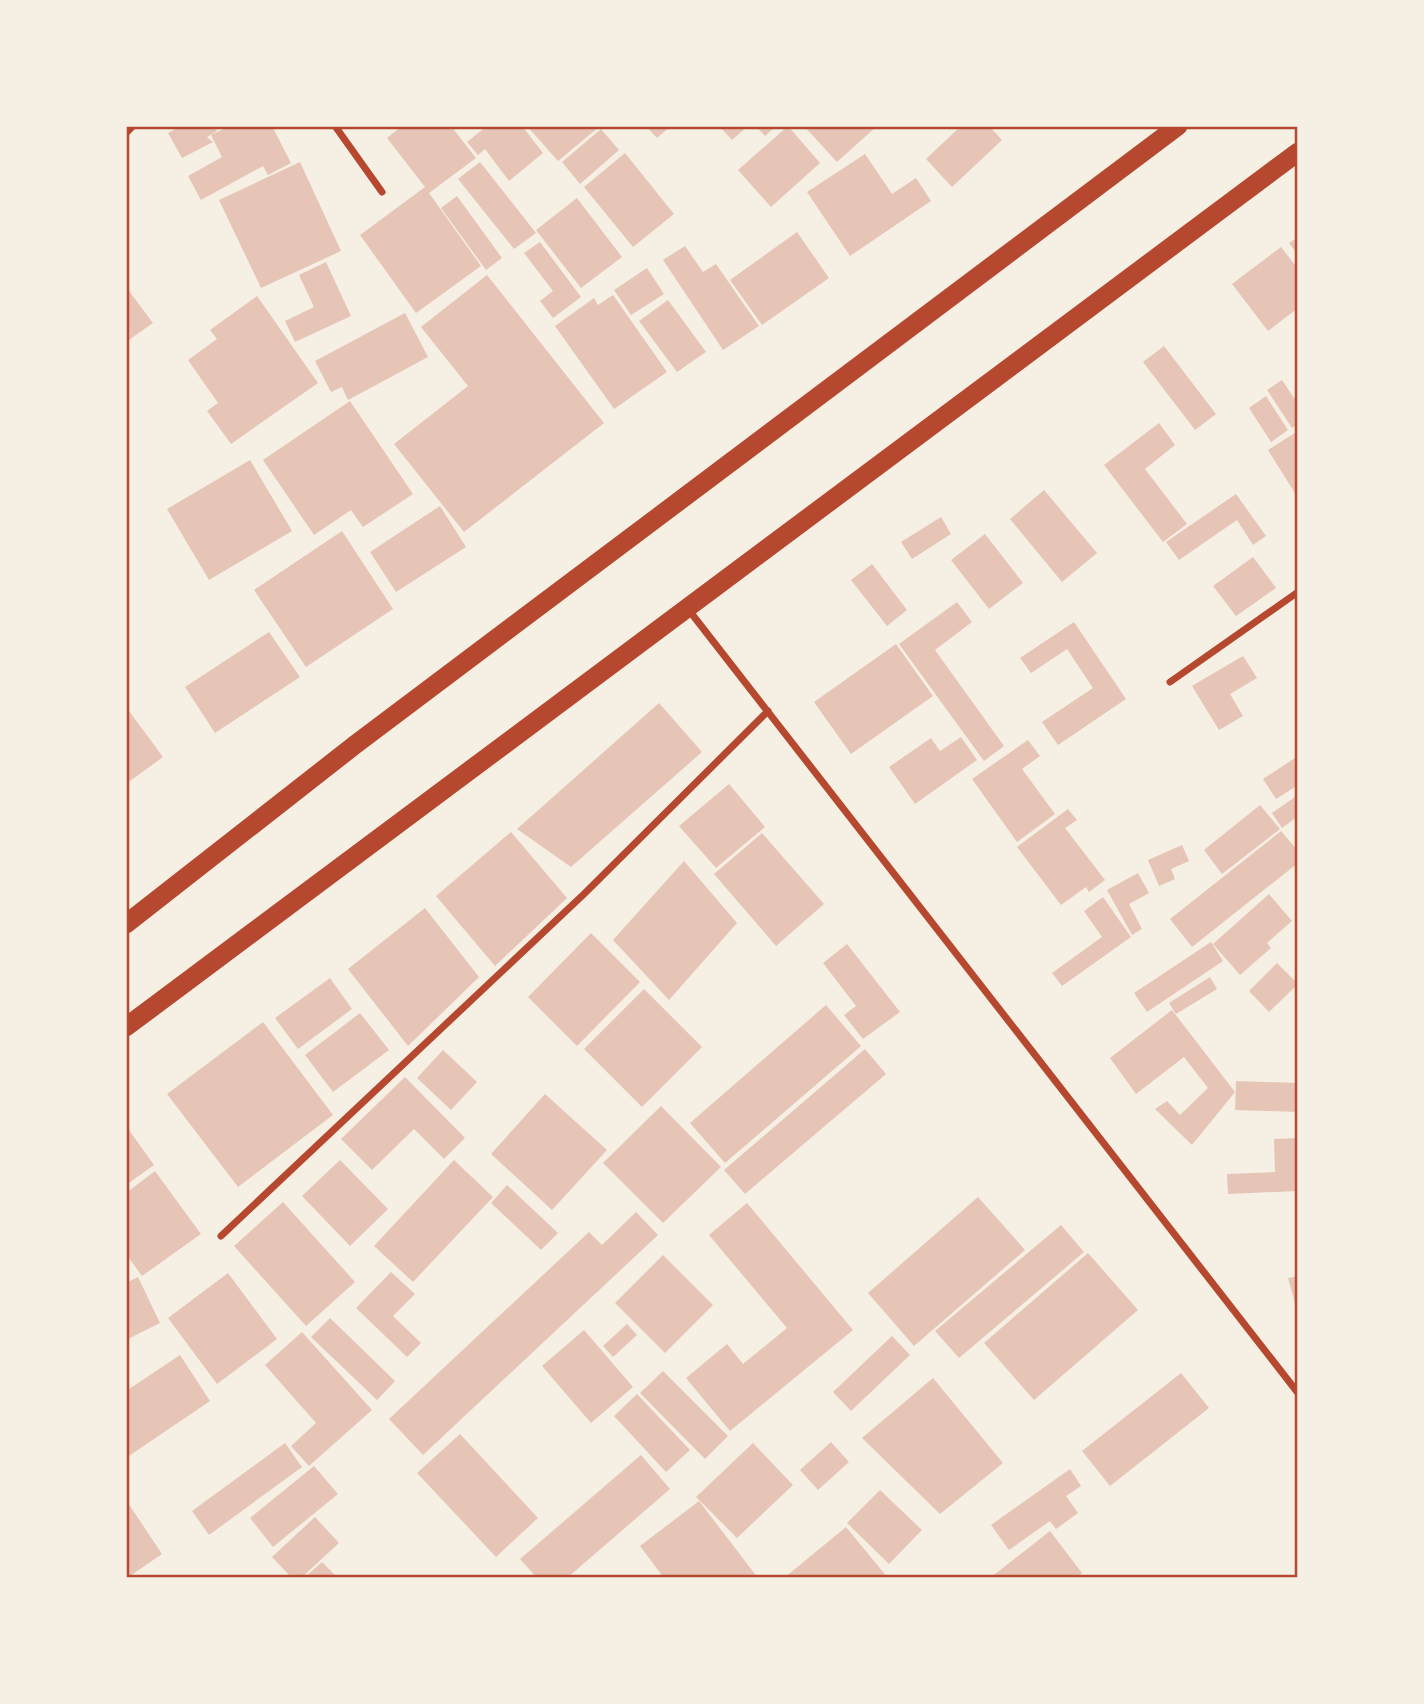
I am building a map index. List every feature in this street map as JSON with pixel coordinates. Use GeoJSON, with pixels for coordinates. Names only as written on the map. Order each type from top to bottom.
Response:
{"type":"FeatureCollection","features":[{"type":"Feature","properties":{"kind":"highway"},"geometry":{"type":"LineString","coordinates":[[126,923],[356,744],[1178,126]]}},
{"type":"Feature","properties":{"kind":"highway"},"geometry":{"type":"LineString","coordinates":[[126,1027],[1298,152]]}},
{"type":"Feature","properties":{"kind":"street"},"geometry":{"type":"LineString","coordinates":[[126,133],[133,126]]}},
{"type":"Feature","properties":{"kind":"street"},"geometry":{"type":"LineString","coordinates":[[335,126],[382,192]]}},
{"type":"Feature","properties":{"kind":"street"},"geometry":{"type":"LineString","coordinates":[[1170,682],[1298,592]]}},
{"type":"Feature","properties":{"kind":"street"},"geometry":{"type":"LineString","coordinates":[[688,609],[1298,1394]]}},
{"type":"Feature","properties":{"kind":"street"},"geometry":{"type":"LineString","coordinates":[[221,1236],[584,894],[768,711]]}},
{"type":"Feature","properties":{"kind":"building"},"geometry":{"type":"Polygon","coordinates":[[[181,126],[215,126],[217,131],[207,137],[213,142],[182,158],[168,133],[181,126]]]}},
{"type":"Feature","properties":{"kind":"building"},"geometry":{"type":"Polygon","coordinates":[[[229,126],[272,126],[291,163],[268,175],[263,166],[201,200],[188,176],[222,157],[211,135],[229,126]]]}},
{"type":"Feature","properties":{"kind":"building"},"geometry":{"type":"Polygon","coordinates":[[[402,126],[451,126],[476,158],[429,193],[481,266],[416,313],[360,235],[425,187],[387,138],[402,126]]]}},
{"type":"Feature","properties":{"kind":"building"},"geometry":{"type":"Polygon","coordinates":[[[487,126],[522,126],[543,153],[509,181],[485,149],[478,155],[467,142],[487,126]]]}},
{"type":"Feature","properties":{"kind":"building"},"geometry":{"type":"Polygon","coordinates":[[[527,126],[600,126],[558,161],[527,126]]]}},
{"type":"Feature","properties":{"kind":"building"},"geometry":{"type":"Polygon","coordinates":[[[646,126],[671,126],[657,138],[646,126]]]}},
{"type":"Feature","properties":{"kind":"building"},"geometry":{"type":"Polygon","coordinates":[[[719,126],[748,126],[732,140],[719,126]]]}},
{"type":"Feature","properties":{"kind":"building"},"geometry":{"type":"Polygon","coordinates":[[[756,126],[776,126],[765,136],[756,126]]]}},
{"type":"Feature","properties":{"kind":"building"},"geometry":{"type":"Polygon","coordinates":[[[788,126],[820,163],[771,207],[738,170],[788,126]]]}},
{"type":"Feature","properties":{"kind":"building"},"geometry":{"type":"Polygon","coordinates":[[[804,126],[877,126],[837,162],[804,126]]]}},
{"type":"Feature","properties":{"kind":"building"},"geometry":{"type":"Polygon","coordinates":[[[961,126],[989,126],[1002,140],[952,187],[926,159],[961,126]]]}},
{"type":"Feature","properties":{"kind":"building"},"geometry":{"type":"Polygon","coordinates":[[[601,129],[619,150],[580,184],[562,162],[601,129]]]}},
{"type":"Feature","properties":{"kind":"building"},"geometry":{"type":"Polygon","coordinates":[[[625,153],[674,214],[633,247],[584,187],[625,153]]]}},
{"type":"Feature","properties":{"kind":"building"},"geometry":{"type":"Polygon","coordinates":[[[865,154],[892,194],[916,178],[931,201],[850,256],[807,192],[865,154]]]}},
{"type":"Feature","properties":{"kind":"building"},"geometry":{"type":"Polygon","coordinates":[[[300,162],[341,251],[261,288],[219,200],[300,162]]]}},
{"type":"Feature","properties":{"kind":"building"},"geometry":{"type":"Polygon","coordinates":[[[480,162],[536,233],[514,249],[458,179],[480,162]]]}},
{"type":"Feature","properties":{"kind":"building"},"geometry":{"type":"Polygon","coordinates":[[[457,196],[502,258],[486,270],[441,208],[457,196]]]}},
{"type":"Feature","properties":{"kind":"building"},"geometry":{"type":"Polygon","coordinates":[[[577,198],[622,257],[581,288],[536,230],[577,198]]]}},
{"type":"Feature","properties":{"kind":"building"},"geometry":{"type":"Polygon","coordinates":[[[797,232],[829,278],[762,325],[730,280],[797,232]]]}},
{"type":"Feature","properties":{"kind":"building"},"geometry":{"type":"Polygon","coordinates":[[[1298,237],[1298,255],[1289,243],[1298,237]]]}},
{"type":"Feature","properties":{"kind":"building"},"geometry":{"type":"Polygon","coordinates":[[[540,242],[581,297],[553,318],[540,301],[553,291],[524,253],[540,242]]]}},
{"type":"Feature","properties":{"kind":"building"},"geometry":{"type":"Polygon","coordinates":[[[685,246],[703,272],[716,264],[759,326],[723,350],[663,260],[685,246]]]}},
{"type":"Feature","properties":{"kind":"building"},"geometry":{"type":"Polygon","coordinates":[[[1281,247],[1298,269],[1298,308],[1268,331],[1232,284],[1281,247]]]}},
{"type":"Feature","properties":{"kind":"building"},"geometry":{"type":"Polygon","coordinates":[[[326,262],[351,316],[295,342],[285,321],[314,307],[299,275],[326,262]]]}},
{"type":"Feature","properties":{"kind":"building"},"geometry":{"type":"Polygon","coordinates":[[[647,268],[664,294],[631,315],[614,290],[647,268]]]}},
{"type":"Feature","properties":{"kind":"building"},"geometry":{"type":"Polygon","coordinates":[[[487,275],[604,423],[464,532],[394,444],[468,386],[421,327],[487,275]]]}},
{"type":"Feature","properties":{"kind":"building"},"geometry":{"type":"Polygon","coordinates":[[[126,287],[153,323],[126,342],[126,287]]]}},
{"type":"Feature","properties":{"kind":"building"},"geometry":{"type":"Polygon","coordinates":[[[613,295],[667,372],[614,409],[555,326],[594,298],[598,305],[613,295]]]}},
{"type":"Feature","properties":{"kind":"building"},"geometry":{"type":"Polygon","coordinates":[[[257,296],[318,383],[231,444],[207,411],[218,403],[188,360],[217,339],[210,330],[257,296]]]}},
{"type":"Feature","properties":{"kind":"building"},"geometry":{"type":"Polygon","coordinates":[[[668,300],[706,352],[677,372],[639,321],[668,300]]]}},
{"type":"Feature","properties":{"kind":"building"},"geometry":{"type":"Polygon","coordinates":[[[405,313],[428,357],[348,400],[342,387],[331,392],[315,361],[405,313]]]}},
{"type":"Feature","properties":{"kind":"building"},"geometry":{"type":"Polygon","coordinates":[[[1164,346],[1216,414],[1195,430],[1143,362],[1164,346]]]}},
{"type":"Feature","properties":{"kind":"building"},"geometry":{"type":"Polygon","coordinates":[[[1282,380],[1294,398],[1298,395],[1298,424],[1292,428],[1267,390],[1282,380]]]}},
{"type":"Feature","properties":{"kind":"building"},"geometry":{"type":"Polygon","coordinates":[[[1266,396],[1288,430],[1271,442],[1249,408],[1266,396]]]}},
{"type":"Feature","properties":{"kind":"building"},"geometry":{"type":"Polygon","coordinates":[[[350,401],[413,494],[363,527],[351,510],[314,535],[263,460],[350,401]]]}},
{"type":"Feature","properties":{"kind":"building"},"geometry":{"type":"Polygon","coordinates":[[[1159,423],[1175,445],[1145,469],[1187,524],[1163,542],[1104,465],[1159,423]]]}},
{"type":"Feature","properties":{"kind":"building"},"geometry":{"type":"Polygon","coordinates":[[[1298,431],[1298,498],[1268,450],[1298,431]]]}},
{"type":"Feature","properties":{"kind":"building"},"geometry":{"type":"Polygon","coordinates":[[[250,460],[292,531],[209,580],[167,509],[250,460]]]}},
{"type":"Feature","properties":{"kind":"building"},"geometry":{"type":"Polygon","coordinates":[[[1044,490],[1097,553],[1062,582],[1010,519],[1044,490]]]}},
{"type":"Feature","properties":{"kind":"building"},"geometry":{"type":"Polygon","coordinates":[[[1236,494],[1266,536],[1253,545],[1237,520],[1179,560],[1166,542],[1236,494]]]}},
{"type":"Feature","properties":{"kind":"building"},"geometry":{"type":"Polygon","coordinates":[[[440,506],[466,547],[396,592],[370,552],[440,506]]]}},
{"type":"Feature","properties":{"kind":"building"},"geometry":{"type":"Polygon","coordinates":[[[941,517],[951,534],[912,559],[901,542],[941,517]]]}},
{"type":"Feature","properties":{"kind":"building"},"geometry":{"type":"Polygon","coordinates":[[[342,531],[393,609],[306,667],[254,590],[342,531]]]}},
{"type":"Feature","properties":{"kind":"building"},"geometry":{"type":"Polygon","coordinates":[[[985,534],[1023,583],[989,609],[951,560],[985,534]]]}},
{"type":"Feature","properties":{"kind":"building"},"geometry":{"type":"Polygon","coordinates":[[[1253,557],[1276,588],[1236,616],[1213,586],[1253,557]]]}},
{"type":"Feature","properties":{"kind":"building"},"geometry":{"type":"Polygon","coordinates":[[[872,564],[907,610],[887,626],[851,580],[872,564]]]}},
{"type":"Feature","properties":{"kind":"building"},"geometry":{"type":"Polygon","coordinates":[[[957,602],[972,622],[935,650],[1004,746],[984,761],[899,644],[957,602]]]}},
{"type":"Feature","properties":{"kind":"building"},"geometry":{"type":"Polygon","coordinates":[[[1074,622],[1126,699],[1058,745],[1042,722],[1093,688],[1067,649],[1031,673],[1020,658],[1074,622]]]}},
{"type":"Feature","properties":{"kind":"building"},"geometry":{"type":"Polygon","coordinates":[[[269,632],[300,677],[215,733],[185,687],[269,632]]]}},
{"type":"Feature","properties":{"kind":"building"},"geometry":{"type":"Polygon","coordinates":[[[896,644],[933,696],[851,754],[814,702],[896,644]]]}},
{"type":"Feature","properties":{"kind":"building"},"geometry":{"type":"Polygon","coordinates":[[[1243,656],[1257,678],[1230,694],[1243,716],[1219,730],[1192,686],[1243,656]]]}},
{"type":"Feature","properties":{"kind":"building"},"geometry":{"type":"Polygon","coordinates":[[[659,703],[702,752],[571,867],[517,829],[659,703]]]}},
{"type":"Feature","properties":{"kind":"building"},"geometry":{"type":"Polygon","coordinates":[[[126,707],[163,757],[130,781],[126,776],[126,707]]]}},
{"type":"Feature","properties":{"kind":"building"},"geometry":{"type":"Polygon","coordinates":[[[961,737],[977,760],[915,804],[889,767],[931,738],[940,751],[961,737]]]}},
{"type":"Feature","properties":{"kind":"building"},"geometry":{"type":"Polygon","coordinates":[[[1028,740],[1040,756],[1022,769],[1055,814],[1017,842],[972,779],[1028,740]]]}},
{"type":"Feature","properties":{"kind":"building"},"geometry":{"type":"Polygon","coordinates":[[[1298,756],[1298,785],[1276,799],[1263,779],[1298,756]]]}},
{"type":"Feature","properties":{"kind":"building"},"geometry":{"type":"Polygon","coordinates":[[[729,784],[765,827],[716,868],[679,826],[729,784]]]}},
{"type":"Feature","properties":{"kind":"building"},"geometry":{"type":"Polygon","coordinates":[[[1298,795],[1298,816],[1282,828],[1272,813],[1298,795]]]}},
{"type":"Feature","properties":{"kind":"building"},"geometry":{"type":"Polygon","coordinates":[[[1260,805],[1280,829],[1222,874],[1204,850],[1260,805]]]}},
{"type":"Feature","properties":{"kind":"building"},"geometry":{"type":"Polygon","coordinates":[[[1068,809],[1077,820],[1065,828],[1105,880],[1089,892],[1086,887],[1061,905],[1017,847],[1068,809]]]}},
{"type":"Feature","properties":{"kind":"building"},"geometry":{"type":"Polygon","coordinates":[[[1281,831],[1298,851],[1298,863],[1192,947],[1170,919],[1281,831]]]}},
{"type":"Feature","properties":{"kind":"building"},"geometry":{"type":"Polygon","coordinates":[[[511,832],[567,898],[495,966],[436,896],[511,832]]]}},
{"type":"Feature","properties":{"kind":"building"},"geometry":{"type":"Polygon","coordinates":[[[762,833],[824,904],[776,946],[714,874],[762,833]]]}},
{"type":"Feature","properties":{"kind":"building"},"geometry":{"type":"Polygon","coordinates":[[[1182,845],[1189,861],[1171,869],[1175,879],[1159,886],[1148,860],[1182,845]]]}},
{"type":"Feature","properties":{"kind":"building"},"geometry":{"type":"Polygon","coordinates":[[[684,861],[737,923],[669,1000],[613,940],[684,861]]]}},
{"type":"Feature","properties":{"kind":"building"},"geometry":{"type":"Polygon","coordinates":[[[1138,873],[1149,893],[1129,904],[1142,929],[1132,935],[1107,890],[1138,873]]]}},
{"type":"Feature","properties":{"kind":"building"},"geometry":{"type":"Polygon","coordinates":[[[1269,894],[1292,921],[1267,943],[1271,948],[1240,975],[1213,944],[1269,894]]]}},
{"type":"Feature","properties":{"kind":"building"},"geometry":{"type":"Polygon","coordinates":[[[1103,897],[1131,937],[1062,986],[1052,973],[1102,937],[1084,911],[1103,897]]]}},
{"type":"Feature","properties":{"kind":"building"},"geometry":{"type":"Polygon","coordinates":[[[425,908],[479,977],[408,1046],[348,969],[425,908]]]}},
{"type":"Feature","properties":{"kind":"building"},"geometry":{"type":"Polygon","coordinates":[[[591,933],[640,982],[577,1046],[528,997],[591,933]]]}},
{"type":"Feature","properties":{"kind":"building"},"geometry":{"type":"Polygon","coordinates":[[[1211,942],[1223,961],[1147,1012],[1134,993],[1211,942]]]}},
{"type":"Feature","properties":{"kind":"building"},"geometry":{"type":"Polygon","coordinates":[[[847,944],[900,1012],[863,1039],[844,1015],[856,1006],[823,963],[847,944]]]}},
{"type":"Feature","properties":{"kind":"building"},"geometry":{"type":"Polygon","coordinates":[[[1277,963],[1298,984],[1269,1012],[1249,991],[1277,963]]]}},
{"type":"Feature","properties":{"kind":"building"},"geometry":{"type":"Polygon","coordinates":[[[1210,977],[1217,989],[1176,1014],[1169,1003],[1210,977]]]}},
{"type":"Feature","properties":{"kind":"building"},"geometry":{"type":"Polygon","coordinates":[[[330,978],[352,1009],[298,1049],[275,1018],[330,978]]]}},
{"type":"Feature","properties":{"kind":"building"},"geometry":{"type":"Polygon","coordinates":[[[644,989],[702,1047],[642,1107],[584,1049],[644,989]]]}},
{"type":"Feature","properties":{"kind":"building"},"geometry":{"type":"Polygon","coordinates":[[[826,1005],[861,1046],[725,1163],[690,1123],[826,1005]]]}},
{"type":"Feature","properties":{"kind":"building"},"geometry":{"type":"Polygon","coordinates":[[[1172,1010],[1235,1092],[1192,1145],[1155,1109],[1167,1101],[1180,1115],[1208,1088],[1184,1057],[1136,1094],[1110,1058],[1172,1010]]]}},
{"type":"Feature","properties":{"kind":"building"},"geometry":{"type":"Polygon","coordinates":[[[360,1013],[389,1050],[333,1092],[305,1055],[360,1013]]]}},
{"type":"Feature","properties":{"kind":"building"},"geometry":{"type":"Polygon","coordinates":[[[263,1022],[333,1115],[238,1187],[167,1094],[263,1022]]]}},
{"type":"Feature","properties":{"kind":"building"},"geometry":{"type":"Polygon","coordinates":[[[865,1049],[886,1074],[745,1194],[724,1170],[865,1049]]]}},
{"type":"Feature","properties":{"kind":"building"},"geometry":{"type":"Polygon","coordinates":[[[443,1050],[477,1082],[451,1110],[417,1078],[443,1050]]]}},
{"type":"Feature","properties":{"kind":"building"},"geometry":{"type":"Polygon","coordinates":[[[405,1077],[465,1138],[444,1159],[414,1129],[372,1170],[341,1139],[405,1077]]]}},
{"type":"Feature","properties":{"kind":"building"},"geometry":{"type":"Polygon","coordinates":[[[1236,1081],[1298,1083],[1298,1112],[1235,1110],[1236,1081]]]}},
{"type":"Feature","properties":{"kind":"building"},"geometry":{"type":"Polygon","coordinates":[[[545,1094],[607,1150],[552,1210],[491,1154],[545,1094]]]}},
{"type":"Feature","properties":{"kind":"building"},"geometry":{"type":"Polygon","coordinates":[[[661,1106],[721,1167],[663,1223],[603,1163],[661,1106]]]}},
{"type":"Feature","properties":{"kind":"building"},"geometry":{"type":"Polygon","coordinates":[[[126,1126],[154,1165],[126,1185],[126,1126]]]}},
{"type":"Feature","properties":{"kind":"building"},"geometry":{"type":"Polygon","coordinates":[[[1298,1138],[1298,1191],[1228,1194],[1227,1174],[1275,1172],[1274,1139],[1298,1138]]]}},
{"type":"Feature","properties":{"kind":"building"},"geometry":{"type":"Polygon","coordinates":[[[340,1160],[388,1209],[350,1246],[302,1196],[340,1160]]]}},
{"type":"Feature","properties":{"kind":"building"},"geometry":{"type":"Polygon","coordinates":[[[454,1160],[493,1197],[413,1282],[374,1246],[454,1160]]]}},
{"type":"Feature","properties":{"kind":"building"},"geometry":{"type":"Polygon","coordinates":[[[155,1171],[201,1234],[142,1276],[126,1254],[126,1193],[155,1171]]]}},
{"type":"Feature","properties":{"kind":"building"},"geometry":{"type":"Polygon","coordinates":[[[507,1185],[558,1233],[541,1250],[491,1203],[507,1185]]]}},
{"type":"Feature","properties":{"kind":"building"},"geometry":{"type":"Polygon","coordinates":[[[978,1197],[1025,1250],[914,1346],[868,1293],[978,1197]]]}},
{"type":"Feature","properties":{"kind":"building"},"geometry":{"type":"Polygon","coordinates":[[[283,1202],[355,1282],[306,1326],[234,1246],[283,1202]]]}},
{"type":"Feature","properties":{"kind":"building"},"geometry":{"type":"Polygon","coordinates":[[[747,1203],[853,1330],[730,1431],[686,1378],[727,1344],[743,1364],[787,1328],[709,1235],[747,1203]]]}},
{"type":"Feature","properties":{"kind":"building"},"geometry":{"type":"Polygon","coordinates":[[[636,1212],[658,1235],[423,1455],[389,1419],[589,1232],[602,1245],[636,1212]]]}},
{"type":"Feature","properties":{"kind":"building"},"geometry":{"type":"Polygon","coordinates":[[[1061,1225],[1084,1252],[959,1358],[935,1331],[1061,1225]]]}},
{"type":"Feature","properties":{"kind":"building"},"geometry":{"type":"Polygon","coordinates":[[[1088,1253],[1138,1310],[1034,1400],[984,1343],[1088,1253]]]}},
{"type":"Feature","properties":{"kind":"building"},"geometry":{"type":"Polygon","coordinates":[[[663,1255],[713,1305],[665,1353],[615,1303],[663,1255]]]}},
{"type":"Feature","properties":{"kind":"building"},"geometry":{"type":"Polygon","coordinates":[[[391,1272],[415,1294],[393,1316],[421,1343],[407,1357],[356,1308],[391,1272]]]}},
{"type":"Feature","properties":{"kind":"building"},"geometry":{"type":"Polygon","coordinates":[[[228,1273],[277,1339],[217,1384],[168,1318],[228,1273]]]}},
{"type":"Feature","properties":{"kind":"building"},"geometry":{"type":"Polygon","coordinates":[[[1298,1276],[1298,1307],[1296,1307],[1288,1278],[1298,1276]]]}},
{"type":"Feature","properties":{"kind":"building"},"geometry":{"type":"Polygon","coordinates":[[[138,1277],[160,1323],[126,1340],[126,1283],[138,1277]]]}},
{"type":"Feature","properties":{"kind":"building"},"geometry":{"type":"Polygon","coordinates":[[[330,1318],[395,1381],[377,1400],[311,1337],[330,1318]]]}},
{"type":"Feature","properties":{"kind":"building"},"geometry":{"type":"Polygon","coordinates":[[[627,1324],[637,1335],[613,1357],[603,1346],[627,1324]]]}},
{"type":"Feature","properties":{"kind":"building"},"geometry":{"type":"Polygon","coordinates":[[[584,1330],[633,1387],[591,1423],[542,1366],[584,1330]]]}},
{"type":"Feature","properties":{"kind":"building"},"geometry":{"type":"Polygon","coordinates":[[[302,1332],[372,1410],[309,1466],[291,1446],[316,1423],[265,1365],[302,1332]]]}},
{"type":"Feature","properties":{"kind":"building"},"geometry":{"type":"Polygon","coordinates":[[[892,1336],[910,1355],[851,1411],[833,1392],[892,1336]]]}},
{"type":"Feature","properties":{"kind":"building"},"geometry":{"type":"Polygon","coordinates":[[[180,1355],[210,1401],[126,1458],[126,1391],[180,1355]]]}},
{"type":"Feature","properties":{"kind":"building"},"geometry":{"type":"Polygon","coordinates":[[[663,1371],[728,1436],[705,1459],[640,1393],[663,1371]]]}},
{"type":"Feature","properties":{"kind":"building"},"geometry":{"type":"Polygon","coordinates":[[[1181,1373],[1209,1408],[1110,1486],[1082,1451],[1181,1373]]]}},
{"type":"Feature","properties":{"kind":"building"},"geometry":{"type":"Polygon","coordinates":[[[933,1378],[1003,1463],[940,1514],[862,1438],[933,1378]]]}},
{"type":"Feature","properties":{"kind":"building"},"geometry":{"type":"Polygon","coordinates":[[[637,1394],[690,1450],[666,1472],[614,1416],[637,1394]]]}},
{"type":"Feature","properties":{"kind":"building"},"geometry":{"type":"Polygon","coordinates":[[[460,1434],[538,1518],[496,1557],[417,1473],[460,1434]]]}},
{"type":"Feature","properties":{"kind":"building"},"geometry":{"type":"Polygon","coordinates":[[[831,1442],[849,1462],[818,1490],[800,1470],[831,1442]]]}},
{"type":"Feature","properties":{"kind":"building"},"geometry":{"type":"Polygon","coordinates":[[[285,1443],[302,1467],[209,1535],[192,1511],[285,1443]]]}},
{"type":"Feature","properties":{"kind":"building"},"geometry":{"type":"Polygon","coordinates":[[[753,1443],[793,1485],[737,1538],[696,1497],[753,1443]]]}},
{"type":"Feature","properties":{"kind":"building"},"geometry":{"type":"Polygon","coordinates":[[[641,1455],[670,1489],[567,1578],[537,1578],[520,1559],[641,1455]]]}},
{"type":"Feature","properties":{"kind":"building"},"geometry":{"type":"Polygon","coordinates":[[[314,1466],[338,1494],[273,1547],[250,1518],[314,1466]]]}},
{"type":"Feature","properties":{"kind":"building"},"geometry":{"type":"Polygon","coordinates":[[[1070,1469],[1081,1486],[1066,1496],[1078,1513],[1056,1529],[1050,1521],[1009,1550],[991,1525],[1070,1469]]]}},
{"type":"Feature","properties":{"kind":"building"},"geometry":{"type":"Polygon","coordinates":[[[880,1490],[922,1530],[889,1564],[847,1523],[880,1490]]]}},
{"type":"Feature","properties":{"kind":"building"},"geometry":{"type":"Polygon","coordinates":[[[126,1500],[162,1554],[127,1578],[126,1578],[126,1500]]]}},
{"type":"Feature","properties":{"kind":"building"},"geometry":{"type":"Polygon","coordinates":[[[699,1501],[758,1578],[664,1578],[640,1546],[699,1501]]]}},
{"type":"Feature","properties":{"kind":"building"},"geometry":{"type":"Polygon","coordinates":[[[315,1517],[339,1543],[301,1578],[292,1578],[272,1557],[315,1517]]]}},
{"type":"Feature","properties":{"kind":"building"},"geometry":{"type":"Polygon","coordinates":[[[846,1527],[888,1578],[784,1578],[846,1527]]]}},
{"type":"Feature","properties":{"kind":"building"},"geometry":{"type":"Polygon","coordinates":[[[1050,1531],[1082,1573],[1076,1578],[990,1578],[1050,1531]]]}},
{"type":"Feature","properties":{"kind":"building"},"geometry":{"type":"Polygon","coordinates":[[[322,1562],[338,1578],[304,1578],[322,1562]]]}}]}
